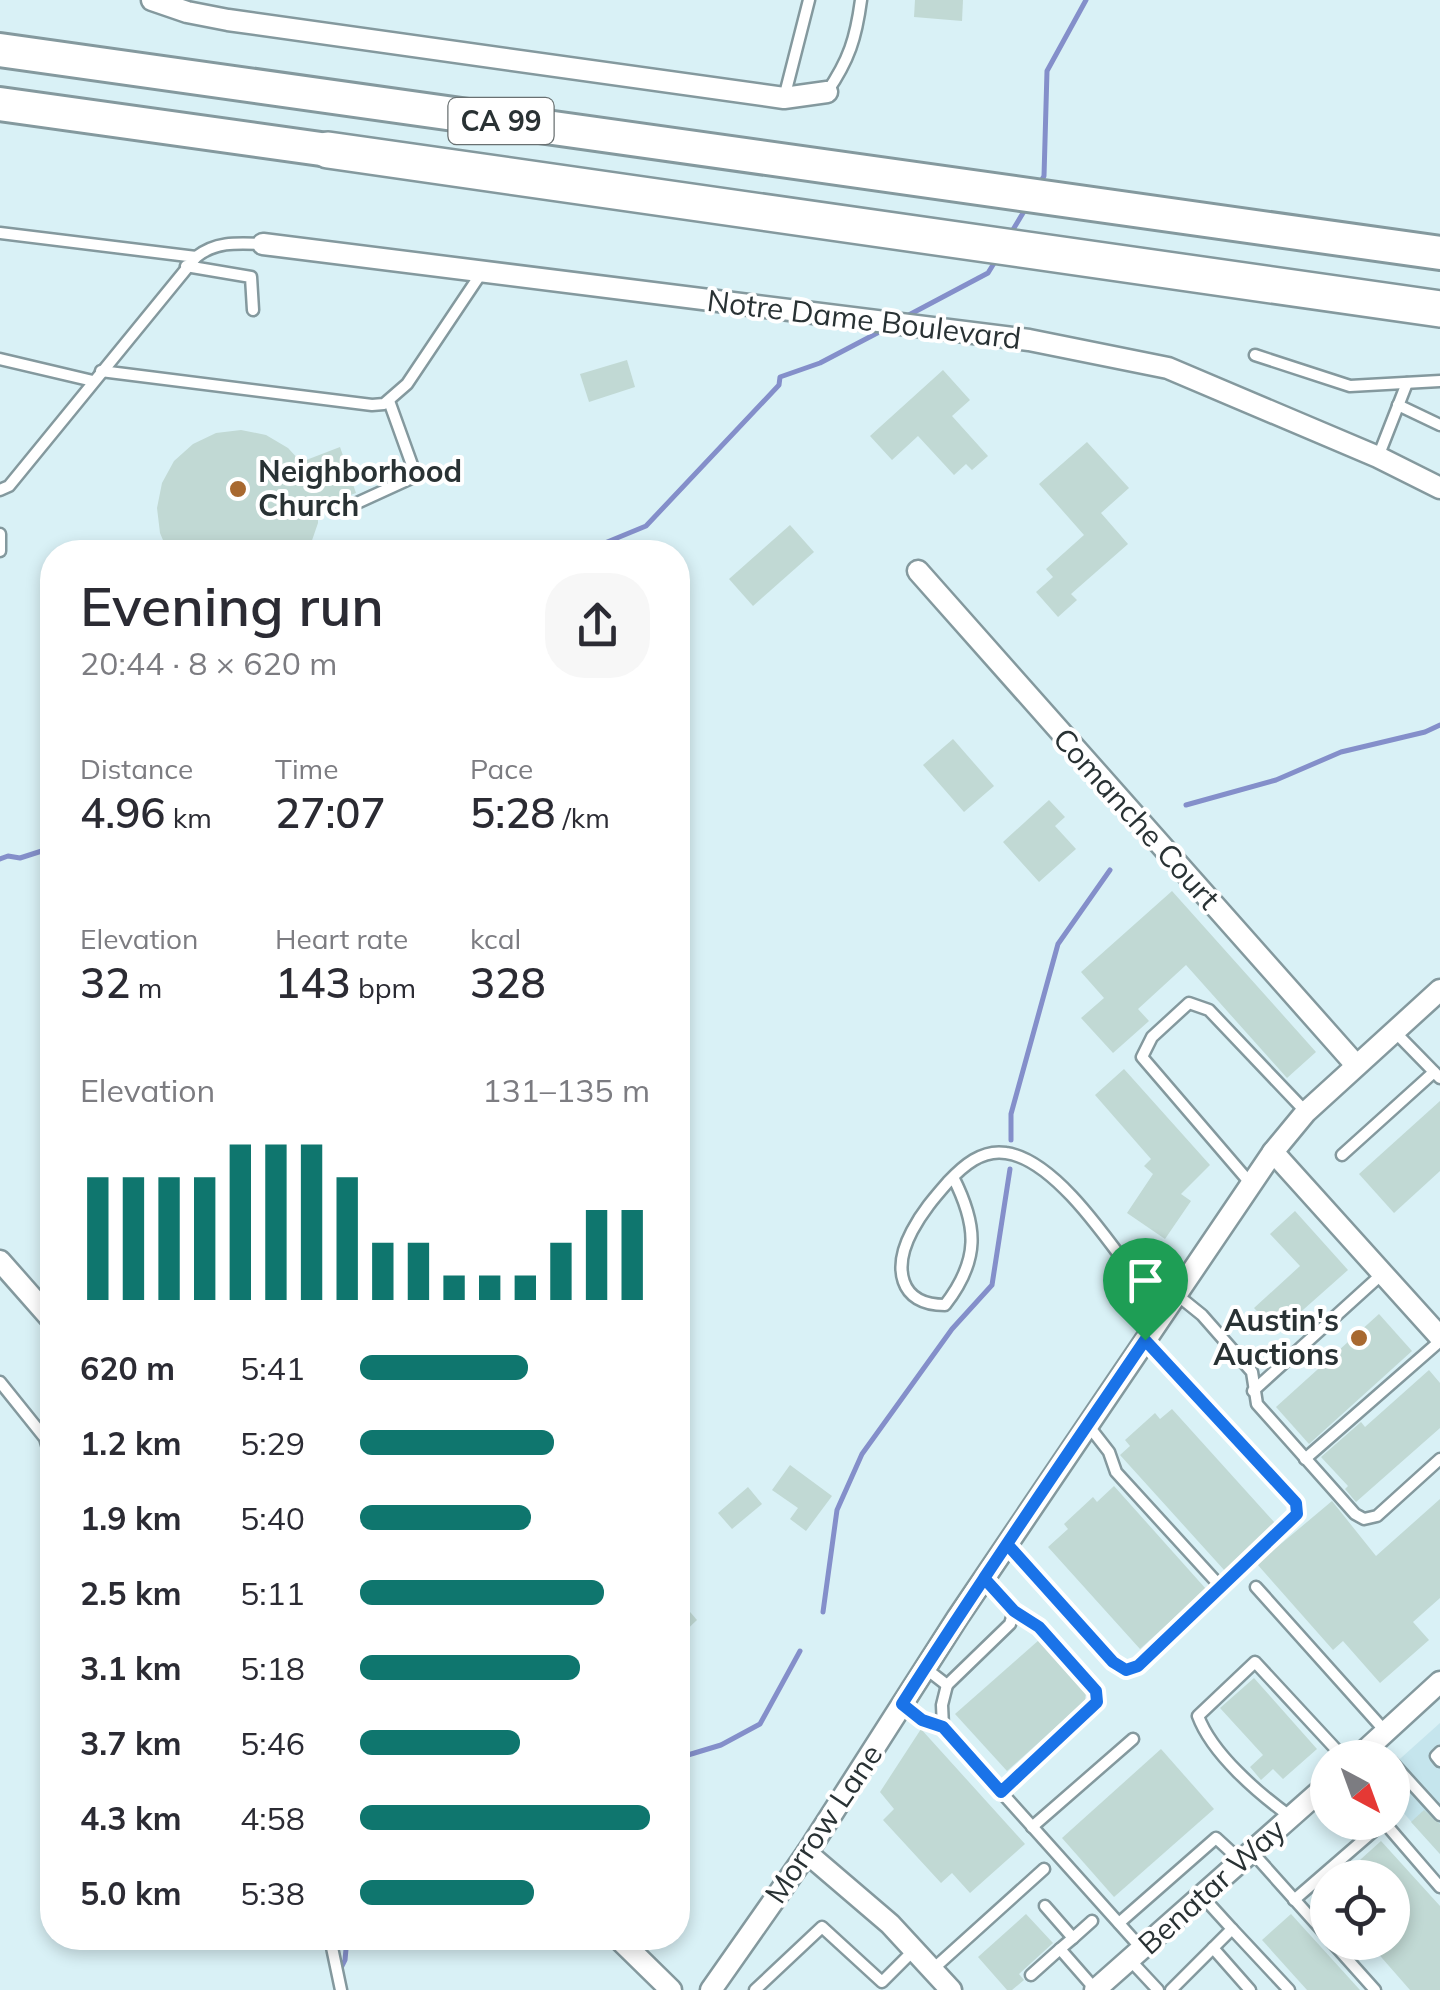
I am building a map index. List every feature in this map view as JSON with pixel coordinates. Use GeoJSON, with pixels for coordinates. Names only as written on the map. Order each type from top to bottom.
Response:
{"type":"FeatureCollection","features":[{"type":"Feature","properties":{"kind":"highway","name":"CA 99"},"geometry":{"type":"LineString","coordinates":[[0,50],[1440,253]]}},
{"type":"Feature","properties":{"kind":"highway","name":"CA 99"},"geometry":{"type":"LineString","coordinates":[[0,104],[1440,309]]}},
{"type":"Feature","properties":{"kind":"street"},"geometry":{"type":"LineString","coordinates":[[152,0],[228,20],[784,98],[827,92]]}},
{"type":"Feature","properties":{"kind":"street","name":"Notre Dame Boulevard"},"geometry":{"type":"LineString","coordinates":[[263,244],[1029,340],[1168,368],[1378,457],[1440,488]]}},
{"type":"Feature","properties":{"kind":"street","name":"Comanche Court"},"geometry":{"type":"LineString","coordinates":[[918,571],[1356,1065]]}},
{"type":"Feature","properties":{"kind":"street","name":"Morrow Lane"},"geometry":{"type":"LineString","coordinates":[[711,1990],[807,1854],[984,1578],[1272,1152],[1306,1112],[1356,1065],[1436,1001]]}},
{"type":"Feature","properties":{"kind":"street"},"geometry":{"type":"LineString","coordinates":[[1272,1152],[1440,1339]]}},
{"type":"Feature","properties":{"kind":"street"},"geometry":{"type":"LineString","coordinates":[[0,1260],[40,1306]]}},
{"type":"Feature","properties":{"kind":"street"},"geometry":{"type":"LineString","coordinates":[[1376,1740],[1440,1682]]}},
{"type":"Feature","properties":{"kind":"street","name":"Benatar Way"},"geometry":{"type":"LineString","coordinates":[[1096,1990],[1310,1800]]}},
{"type":"Feature","properties":{"kind":"street"},"geometry":{"type":"LineString","coordinates":[[807,1854],[890,1924],[948,1989]]}},
{"type":"Feature","properties":{"kind":"street"},"geometry":{"type":"LineString","coordinates":[[630,1950],[670,1990]]}},
{"type":"Feature","properties":{"kind":"lane"},"geometry":{"type":"LineString","coordinates":[[784,98],[809,0]]}},
{"type":"Feature","properties":{"kind":"lane"},"geometry":{"type":"LineString","coordinates":[[827,92],[846,64],[861,0]]}},
{"type":"Feature","properties":{"kind":"lane"},"geometry":{"type":"LineString","coordinates":[[0,233],[196,256]]}},
{"type":"Feature","properties":{"kind":"lane"},"geometry":{"type":"LineString","coordinates":[[0,490],[9,486],[196,256],[230,242],[263,244]]}},
{"type":"Feature","properties":{"kind":"lane"},"geometry":{"type":"LineString","coordinates":[[186,266],[251,277],[253,310]]}},
{"type":"Feature","properties":{"kind":"lane"},"geometry":{"type":"LineString","coordinates":[[0,358],[97,376],[372,405],[389,401],[408,384],[482,272]]}},
{"type":"Feature","properties":{"kind":"lane"},"geometry":{"type":"LineString","coordinates":[[1255,355],[1350,386],[1440,381]]}},
{"type":"Feature","properties":{"kind":"lane"},"geometry":{"type":"LineString","coordinates":[[1378,457],[1407,384]]}},
{"type":"Feature","properties":{"kind":"lane"},"geometry":{"type":"LineString","coordinates":[[357,503],[416,476],[389,401]]}},
{"type":"Feature","properties":{"kind":"lane"},"geometry":{"type":"LineString","coordinates":[[1398,405],[1440,425]]}},
{"type":"Feature","properties":{"kind":"lane"},"geometry":{"type":"LineString","coordinates":[[0,534],[0,551]]}},
{"type":"Feature","properties":{"kind":"lane"},"geometry":{"type":"LineString","coordinates":[[1251,1184],[1142,1056],[1152,1037],[1188,1004],[1209,1010],[1306,1112]]}},
{"type":"Feature","properties":{"kind":"lane"},"geometry":{"type":"LineString","coordinates":[[1342,1154],[1437,1075],[1394,1031]]}},
{"type":"Feature","properties":{"kind":"lane"},"geometry":{"type":"LineString","coordinates":[[953,1177],[970,1210],[972,1258],[961,1285],[946,1305],[926,1305],[911,1296],[901,1276],[902,1250],[922,1212],[953,1177],[974,1158],[1004,1152],[1040,1166],[1108,1238],[1135,1280],[1163,1313]]}},
{"type":"Feature","properties":{"kind":"lane"},"geometry":{"type":"LineString","coordinates":[[1253,1390],[1382,1274]]}},
{"type":"Feature","properties":{"kind":"lane"},"geometry":{"type":"LineString","coordinates":[[1176,1294],[1202,1315],[1252,1372],[1256,1404],[1354,1514],[1364,1519],[1378,1516],[1440,1459]]}},
{"type":"Feature","properties":{"kind":"lane"},"geometry":{"type":"LineString","coordinates":[[1306,1459],[1440,1339]]}},
{"type":"Feature","properties":{"kind":"lane"},"geometry":{"type":"LineString","coordinates":[[1007,1544],[1113,1662],[1126,1670],[1138,1666],[1297,1514],[1296,1503],[1145,1340]]}},
{"type":"Feature","properties":{"kind":"lane"},"geometry":{"type":"LineString","coordinates":[[0,1382],[40,1432]]}},
{"type":"Feature","properties":{"kind":"lane"},"geometry":{"type":"LineString","coordinates":[[1088,1424],[1109,1452],[1116,1472],[1221,1587]]}},
{"type":"Feature","properties":{"kind":"lane"},"geometry":{"type":"LineString","coordinates":[[984,1578],[1014,1611],[1039,1627],[1096,1691],[1097,1702],[1001,1792]]}},
{"type":"Feature","properties":{"kind":"lane"},"geometry":{"type":"LineString","coordinates":[[1256,1587],[1382,1740]]}},
{"type":"Feature","properties":{"kind":"lane"},"geometry":{"type":"LineString","coordinates":[[943,1727],[942,1705],[948,1686],[1010,1624],[1014,1611]]}},
{"type":"Feature","properties":{"kind":"lane"},"geometry":{"type":"LineString","coordinates":[[1291,1816],[1259,1794],[1203,1730],[1198,1716],[1255,1662],[1327,1740]]}},
{"type":"Feature","properties":{"kind":"lane"},"geometry":{"type":"LineString","coordinates":[[925,1668],[948,1686]]}},
{"type":"Feature","properties":{"kind":"lane"},"geometry":{"type":"LineString","coordinates":[[902,1704],[922,1720],[943,1727],[1119,1923],[1158,1990]]}},
{"type":"Feature","properties":{"kind":"lane"},"geometry":{"type":"LineString","coordinates":[[1032,1827],[1132,1739]]}},
{"type":"Feature","properties":{"kind":"lane"},"geometry":{"type":"LineString","coordinates":[[1440,1752],[1436,1756],[1440,1761]]}},
{"type":"Feature","properties":{"kind":"lane"},"geometry":{"type":"LineString","coordinates":[[1410,1781],[1440,1814]]}},
{"type":"Feature","properties":{"kind":"lane"},"geometry":{"type":"LineString","coordinates":[[1294,1900],[1384,1822],[1440,1887]]}},
{"type":"Feature","properties":{"kind":"lane"},"geometry":{"type":"LineString","coordinates":[[1119,1923],[1216,1838],[1246,1857],[1310,1918]]}},
{"type":"Feature","properties":{"kind":"lane"},"geometry":{"type":"LineString","coordinates":[[932,1970],[1044,1869]]}},
{"type":"Feature","properties":{"kind":"lane"},"geometry":{"type":"LineString","coordinates":[[1202,1896],[1289,1990]]}},
{"type":"Feature","properties":{"kind":"lane"},"geometry":{"type":"LineString","coordinates":[[1045,1906],[1073,1938]]}},
{"type":"Feature","properties":{"kind":"lane"},"geometry":{"type":"LineString","coordinates":[[1031,1974],[1092,1921]]}},
{"type":"Feature","properties":{"kind":"lane"},"geometry":{"type":"LineString","coordinates":[[755,1990],[822,1928],[882,1982],[914,1950]]}},
{"type":"Feature","properties":{"kind":"lane"},"geometry":{"type":"LineString","coordinates":[[1171,1990],[1232,1928]]}},
{"type":"Feature","properties":{"kind":"lane"},"geometry":{"type":"LineString","coordinates":[[1213,1948],[1250,1990]]}},
{"type":"Feature","properties":{"kind":"lane"},"geometry":{"type":"LineString","coordinates":[[333,1950],[341,1990]]}},
{"type":"Feature","properties":{"kind":"lane"},"geometry":{"type":"LineString","coordinates":[[1060,1950],[1096,1990]]}},
{"type":"Feature","properties":{"kind":"lane"},"geometry":{"type":"LineString","coordinates":[[1348,1960],[1375,1990]]}},
{"type":"Feature","properties":{"kind":"shaded area"},"geometry":{"type":"Polygon","coordinates":[[[1440,1723],[1440,1854],[1410,1820],[1410,1750],[1440,1723]]]}},
{"type":"Feature","properties":{"kind":"building"},"geometry":{"type":"Polygon","coordinates":[[[915,0],[963,0],[962,21],[914,17],[915,0]]]}},
{"type":"Feature","properties":{"kind":"building"},"geometry":{"type":"Polygon","coordinates":[[[627,360],[635,387],[589,402],[580,374],[627,360]]]}},
{"type":"Feature","properties":{"kind":"building"},"geometry":{"type":"Polygon","coordinates":[[[943,370],[970,400],[952,416],[988,456],[972,470],[966,464],[954,475],[918,436],[892,460],[870,436],[943,370]]]}},
{"type":"Feature","properties":{"kind":"building","name":"Neighborhood Church"},"geometry":{"type":"Polygon","coordinates":[[[241,430],[266,435],[288,448],[301,462],[340,447],[356,493],[318,507],[312,540],[163,540],[157,508],[162,483],[174,461],[193,444],[216,433],[241,430]]]}},
{"type":"Feature","properties":{"kind":"building"},"geometry":{"type":"Polygon","coordinates":[[[1087,442],[1129,488],[1101,513],[1128,544],[1071,594],[1077,600],[1058,617],[1036,592],[1053,577],[1046,569],[1084,535],[1039,484],[1087,442]]]}},
{"type":"Feature","properties":{"kind":"building"},"geometry":{"type":"Polygon","coordinates":[[[790,525],[814,552],[753,606],[729,579],[790,525]]]}},
{"type":"Feature","properties":{"kind":"building"},"geometry":{"type":"Polygon","coordinates":[[[953,739],[994,786],[964,812],[923,765],[953,739]]]}},
{"type":"Feature","properties":{"kind":"building"},"geometry":{"type":"Polygon","coordinates":[[[1049,800],[1065,817],[1055,826],[1076,849],[1039,882],[1003,842],[1049,800]]]}},
{"type":"Feature","properties":{"kind":"building"},"geometry":{"type":"Polygon","coordinates":[[[1172,891],[1316,1052],[1287,1078],[1186,965],[1138,1009],[1149,1021],[1113,1053],[1081,1018],[1104,998],[1081,972],[1172,891]]]}},
{"type":"Feature","properties":{"kind":"building"},"geometry":{"type":"Polygon","coordinates":[[[1124,1069],[1210,1165],[1181,1194],[1191,1201],[1165,1239],[1127,1213],[1153,1174],[1144,1166],[1151,1159],[1095,1095],[1124,1069]]]}},
{"type":"Feature","properties":{"kind":"building"},"geometry":{"type":"Polygon","coordinates":[[[1440,1101],[1440,1171],[1394,1213],[1359,1174],[1440,1101]]]}},
{"type":"Feature","properties":{"kind":"building"},"geometry":{"type":"Polygon","coordinates":[[[1295,1211],[1348,1270],[1277,1333],[1254,1308],[1300,1266],[1270,1234],[1295,1211]]]}},
{"type":"Feature","properties":{"kind":"building"},"geometry":{"type":"Polygon","coordinates":[[[1379,1314],[1412,1351],[1309,1444],[1276,1407],[1379,1314]]]}},
{"type":"Feature","properties":{"kind":"building"},"geometry":{"type":"Polygon","coordinates":[[[1429,1370],[1440,1383],[1440,1428],[1356,1502],[1345,1489],[1348,1486],[1321,1457],[1361,1422],[1365,1427],[1429,1370]]]}},
{"type":"Feature","properties":{"kind":"building"},"geometry":{"type":"Polygon","coordinates":[[[1172,1409],[1275,1523],[1225,1571],[1120,1455],[1130,1446],[1125,1440],[1155,1413],[1160,1419],[1172,1409]]]}},
{"type":"Feature","properties":{"kind":"building"},"geometry":{"type":"Polygon","coordinates":[[[790,1465],[832,1496],[806,1531],[790,1519],[798,1508],[772,1490],[790,1465]]]}},
{"type":"Feature","properties":{"kind":"building"},"geometry":{"type":"Polygon","coordinates":[[[1114,1486],[1206,1589],[1140,1649],[1048,1547],[1068,1529],[1064,1524],[1093,1497],[1097,1502],[1114,1486]]]}},
{"type":"Feature","properties":{"kind":"building"},"geometry":{"type":"Polygon","coordinates":[[[748,1487],[762,1504],[732,1529],[718,1513],[748,1487]]]}},
{"type":"Feature","properties":{"kind":"building"},"geometry":{"type":"Polygon","coordinates":[[[1440,1499],[1440,1598],[1413,1622],[1429,1640],[1380,1683],[1343,1641],[1333,1650],[1257,1564],[1332,1501],[1376,1556],[1440,1499]]]}},
{"type":"Feature","properties":{"kind":"building"},"geometry":{"type":"Polygon","coordinates":[[[1039,1640],[1086,1692],[1085,1701],[1007,1771],[955,1714],[1039,1640]]]}},
{"type":"Feature","properties":{"kind":"building"},"geometry":{"type":"Polygon","coordinates":[[[1254,1678],[1310,1741],[1310,1755],[1283,1779],[1273,1769],[1261,1780],[1250,1767],[1263,1755],[1220,1708],[1254,1678]]]}},
{"type":"Feature","properties":{"kind":"building"},"geometry":{"type":"Polygon","coordinates":[[[921,1729],[1025,1844],[970,1893],[952,1873],[941,1883],[883,1820],[894,1809],[880,1792],[921,1729]]]}},
{"type":"Feature","properties":{"kind":"building"},"geometry":{"type":"Polygon","coordinates":[[[1161,1749],[1214,1809],[1114,1897],[1062,1838],[1161,1749]]]}},
{"type":"Feature","properties":{"kind":"building"},"geometry":{"type":"Polygon","coordinates":[[[1424,1810],[1440,1824],[1440,1854],[1411,1822],[1424,1810]]]}},
{"type":"Feature","properties":{"kind":"building"},"geometry":{"type":"Polygon","coordinates":[[[1381,1841],[1398,1860],[1360,1860],[1381,1841]]]}},
{"type":"Feature","properties":{"kind":"building"},"geometry":{"type":"Polygon","coordinates":[[[1410,1873],[1440,1906],[1440,1990],[1410,1990],[1384,1960],[1410,1960],[1410,1873]]]}},
{"type":"Feature","properties":{"kind":"building"},"geometry":{"type":"Polygon","coordinates":[[[1026,1914],[1053,1943],[1019,1974],[1024,1980],[1007,1990],[978,1957],[1026,1914]]]}},
{"type":"Feature","properties":{"kind":"building"},"geometry":{"type":"Polygon","coordinates":[[[1291,1914],[1310,1935],[1310,1960],[1333,1960],[1360,1990],[1307,1990],[1262,1940],[1291,1914]]]}},
{"type":"Feature","properties":{"kind":"waterway"},"geometry":{"type":"LineString","coordinates":[[1039,185],[1044,176],[1047,71],[1086,0]]}},
{"type":"Feature","properties":{"kind":"waterway"},"geometry":{"type":"LineString","coordinates":[[1011,233],[1026,208]]}},
{"type":"Feature","properties":{"kind":"waterway"},"geometry":{"type":"LineString","coordinates":[[905,317],[988,273],[996,260]]}},
{"type":"Feature","properties":{"kind":"waterway"},"geometry":{"type":"LineString","coordinates":[[612,540],[646,526],[779,385],[780,377],[820,363],[883,330]]}},
{"type":"Feature","properties":{"kind":"waterway"},"geometry":{"type":"LineString","coordinates":[[1186,805],[1276,780],[1341,752],[1440,725]]}},
{"type":"Feature","properties":{"kind":"waterway"},"geometry":{"type":"LineString","coordinates":[[0,859],[40,852]]}},
{"type":"Feature","properties":{"kind":"waterway"},"geometry":{"type":"LineString","coordinates":[[1011,1140],[1011,1114],[1058,944],[1110,870]]}},
{"type":"Feature","properties":{"kind":"waterway"},"geometry":{"type":"LineString","coordinates":[[823,1612],[837,1510],[862,1454],[952,1329],[992,1285],[1010,1169]]}},
{"type":"Feature","properties":{"kind":"waterway"},"geometry":{"type":"LineString","coordinates":[[690,1754],[721,1745],[760,1724],[800,1651]]}},
{"type":"Feature","properties":{"kind":"waterway"},"geometry":{"type":"LineString","coordinates":[[340,1970],[346,1950]]}},
{"type":"Feature","properties":{"kind":"place","name":"Neighborhood Church"},"geometry":{"type":"Point","coordinates":[238,489]}},
{"type":"Feature","properties":{"kind":"place","name":"Austin's Auctions"},"geometry":{"type":"Point","coordinates":[1359,1338]}},
{"type":"Feature","properties":{"kind":"route"},"geometry":{"type":"LineString","coordinates":[[1145,1340],[1296,1503],[1297,1514],[1138,1666],[1126,1670],[1113,1662],[1007,1544],[984,1578],[1014,1611],[1039,1627],[1096,1691],[1097,1702],[1001,1792],[943,1727],[922,1720],[902,1704],[958,1616],[1145,1340]]}}]}
